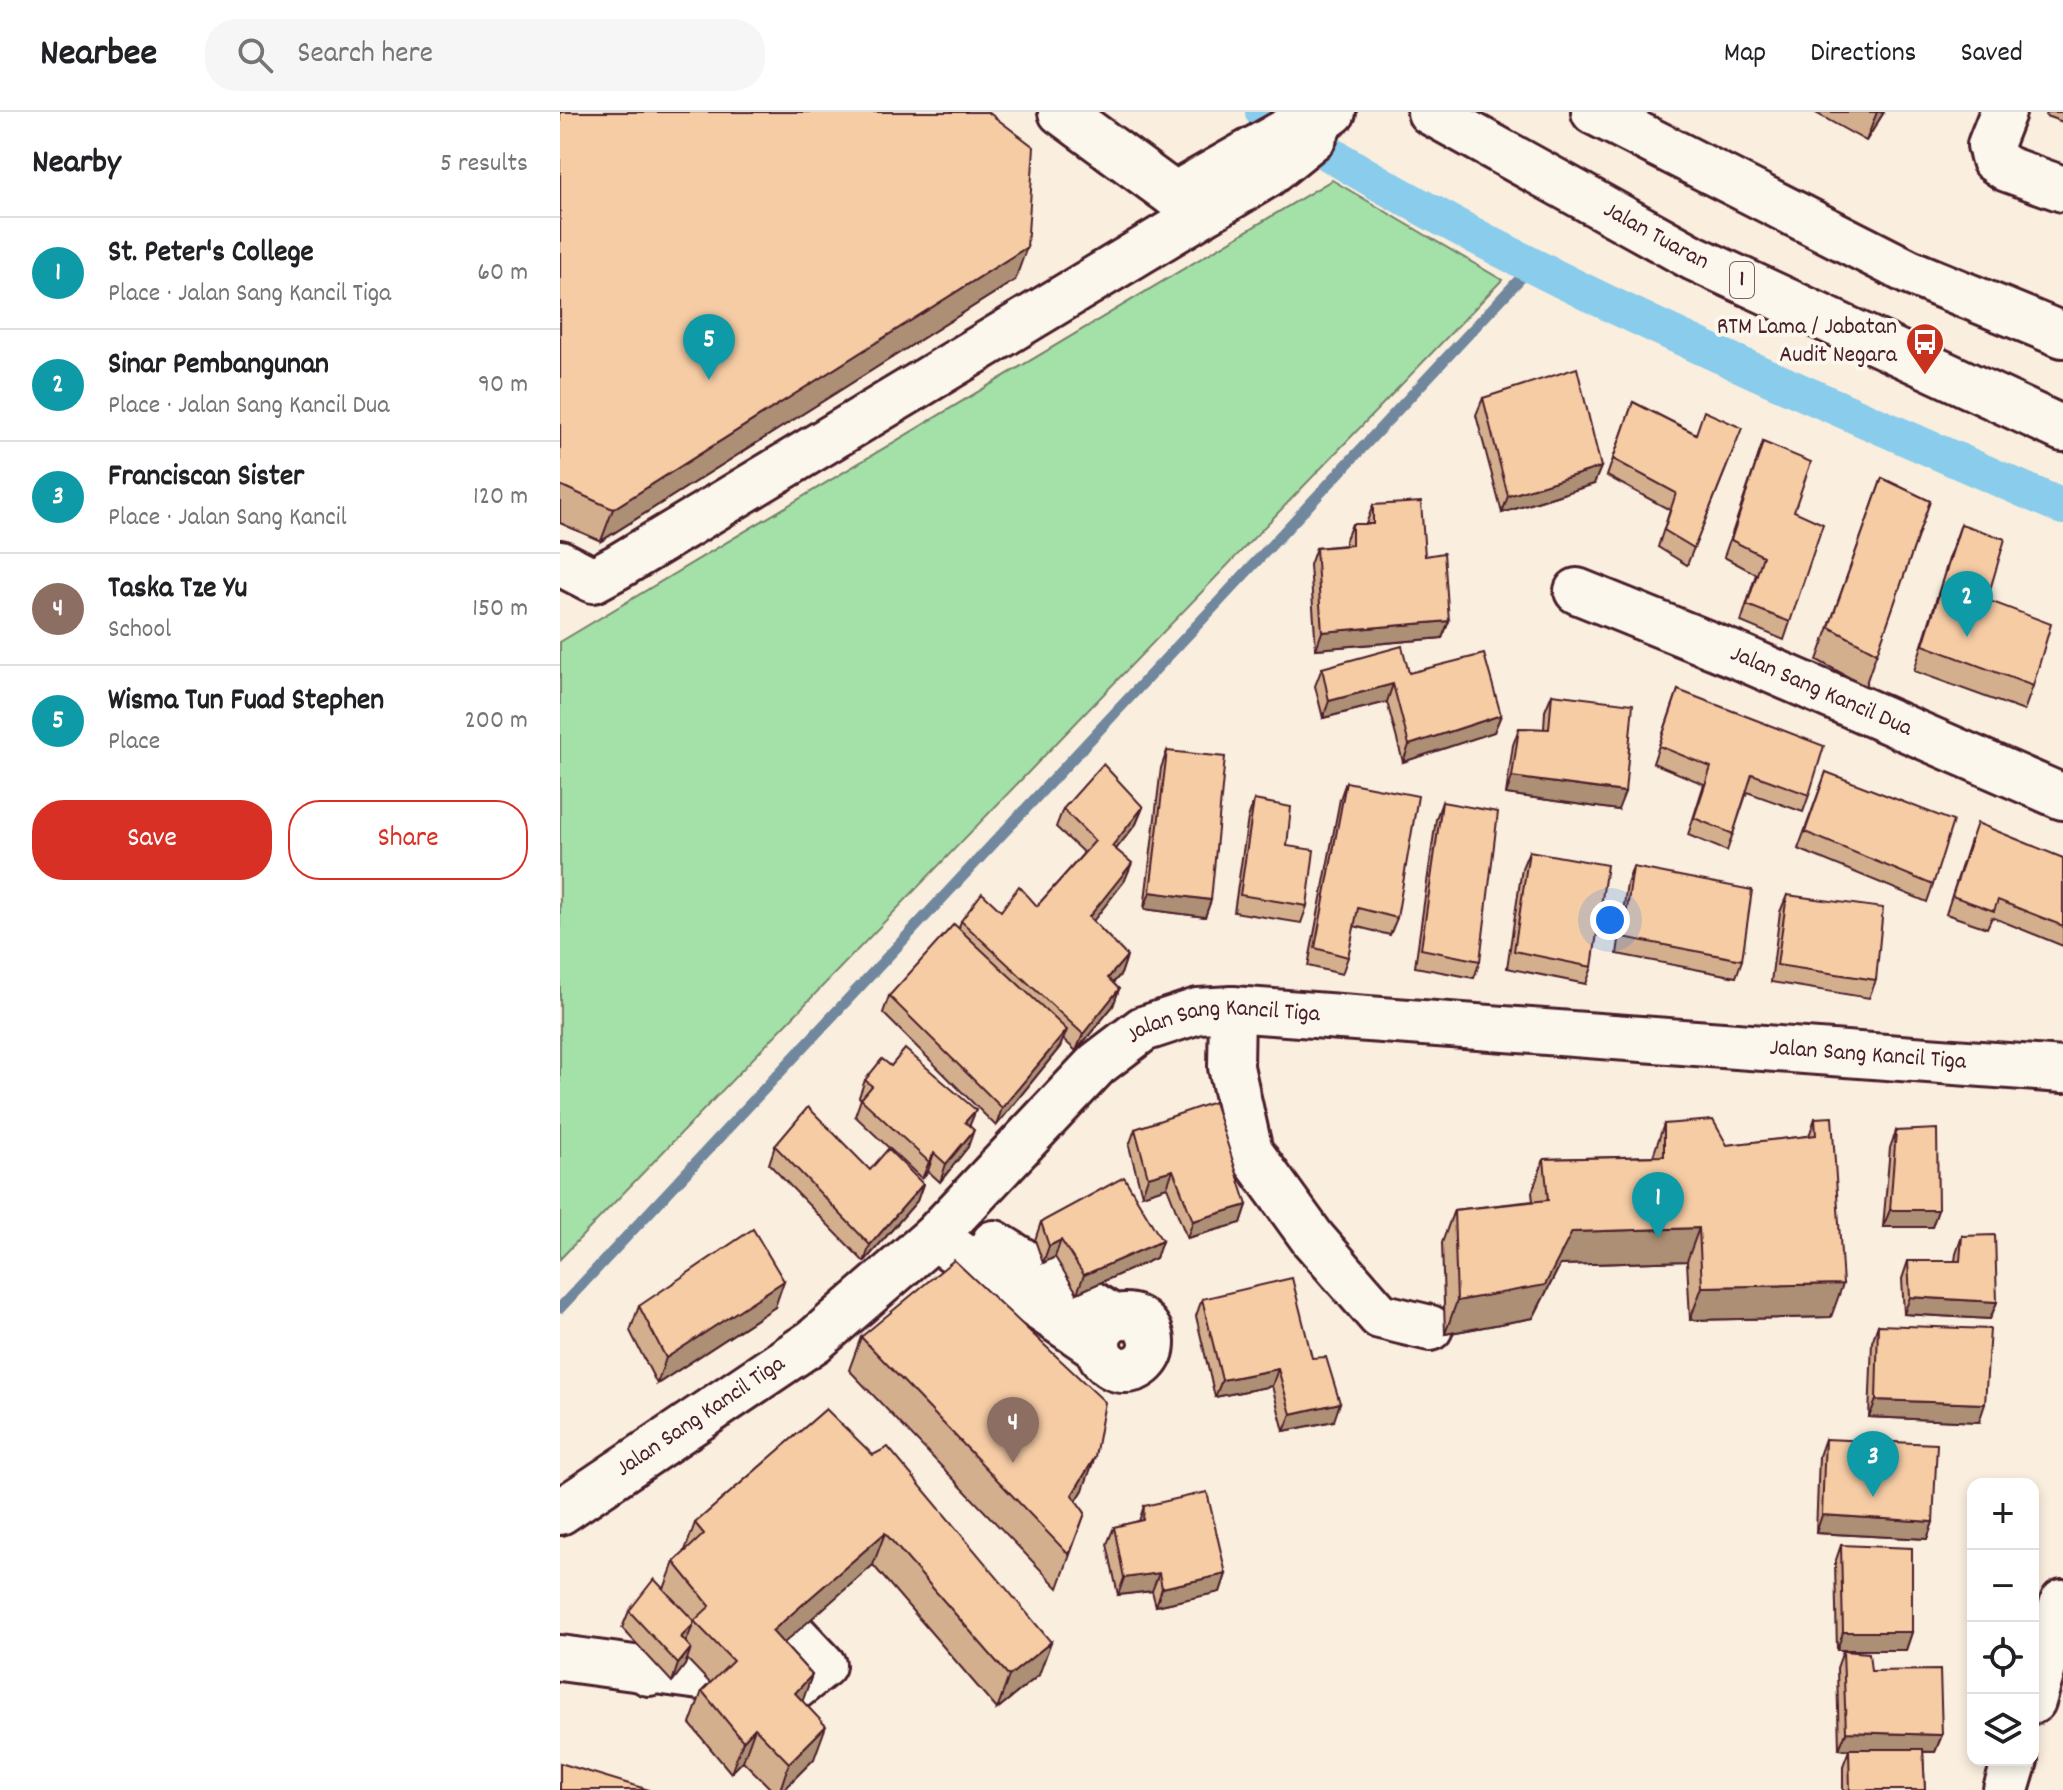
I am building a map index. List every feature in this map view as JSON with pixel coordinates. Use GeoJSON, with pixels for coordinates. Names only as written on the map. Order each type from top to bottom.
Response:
{"type":"FeatureCollection","features":[{"type":"Feature","properties":{"kind":"street"},"geometry":{"type":"LineString","coordinates":[[1061,112],[1175,213]]}},
{"type":"Feature","properties":{"kind":"street","name":"Jalan Tuaran"},"geometry":{"type":"LineString","coordinates":[[1430,112],[1694,258],[2063,429]]}},
{"type":"Feature","properties":{"kind":"street"},"geometry":{"type":"LineString","coordinates":[[1594,112],[1909,272],[2063,335]]}},
{"type":"Feature","properties":{"kind":"street"},"geometry":{"type":"LineString","coordinates":[[1618,112],[1653,140]]}},
{"type":"Feature","properties":{"kind":"street"},"geometry":{"type":"LineString","coordinates":[[2003,112],[1990,145],[1994,160],[2007,169],[2063,189]]}},
{"type":"Feature","properties":{"kind":"street"},"geometry":{"type":"LineString","coordinates":[[560,563],[593,580],[619,566],[1254,164],[1314,137],[1327,116]]}},
{"type":"Feature","properties":{"kind":"street","name":"Jalan Sang Kancil Dua"},"geometry":{"type":"LineString","coordinates":[[1577,591],[1743,658],[2063,797]]}},
{"type":"Feature","properties":{"kind":"street"},"geometry":{"type":"LineString","coordinates":[[1232,1009],[1231,1067],[1250,1152],[1313,1239],[1380,1316],[1430,1328]]}},
{"type":"Feature","properties":{"kind":"street","name":"Jalan Sang Kancil Tiga"},"geometry":{"type":"LineString","coordinates":[[560,1512],[814,1341],[942,1227],[1097,1064],[1143,1029],[1198,1011],[1232,1009],[2063,1070]]}},
{"type":"Feature","properties":{"kind":"street"},"geometry":{"type":"LineString","coordinates":[[942,1227],[1106,1332]]}},
{"type":"Feature","properties":{"kind":"street"},"geometry":{"type":"LineString","coordinates":[[2035,1694],[2063,1602]]}},
{"type":"Feature","properties":{"kind":"street"},"geometry":{"type":"LineString","coordinates":[[560,1658],[649,1673]]}},
{"type":"Feature","properties":{"kind":"street"},"geometry":{"type":"LineString","coordinates":[[2006,1790],[2013,1766]]}},
{"type":"Feature","properties":{"kind":"green space"},"geometry":{"type":"Polygon","coordinates":[[[1332,180],[1502,280],[560,1259],[560,642],[1332,180]]]}},
{"type":"Feature","properties":{"kind":"building"},"geometry":{"type":"Polygon","coordinates":[[[560,112],[988,112],[1034,147],[1027,247],[613,509],[560,485],[560,112]]]}},
{"type":"Feature","properties":{"kind":"building"},"geometry":{"type":"Polygon","coordinates":[[[1577,368],[1601,467],[1508,496],[1483,398],[1577,368]]]}},
{"type":"Feature","properties":{"kind":"building"},"geometry":{"type":"Polygon","coordinates":[[[1633,402],[1696,434],[1704,411],[1742,428],[1694,548],[1664,530],[1676,493],[1613,459],[1633,402]]]}},
{"type":"Feature","properties":{"kind":"building"},"geometry":{"type":"Polygon","coordinates":[[[1763,442],[1811,462],[1794,511],[1823,524],[1790,622],[1747,605],[1763,556],[1731,540],[1763,442]]]}},
{"type":"Feature","properties":{"kind":"building"},"geometry":{"type":"Polygon","coordinates":[[[1882,478],[1930,501],[1877,653],[1829,627],[1882,478]]]}},
{"type":"Feature","properties":{"kind":"building"},"geometry":{"type":"Polygon","coordinates":[[[1421,502],[1425,556],[1444,553],[1449,621],[1322,632],[1316,548],[1352,545],[1352,524],[1373,524],[1373,505],[1421,502]]]}},
{"type":"Feature","properties":{"kind":"building"},"geometry":{"type":"Polygon","coordinates":[[[1961,524],[2005,539],[1987,600],[2051,624],[2033,686],[1923,645],[1961,524]]]}},
{"type":"Feature","properties":{"kind":"building"},"geometry":{"type":"Polygon","coordinates":[[[1402,646],[1409,673],[1484,654],[1501,715],[1409,745],[1393,684],[1329,701],[1322,668],[1402,646]]]}},
{"type":"Feature","properties":{"kind":"building"},"geometry":{"type":"Polygon","coordinates":[[[1678,690],[1824,746],[1809,795],[1752,774],[1733,834],[1694,818],[1711,767],[1659,746],[1678,690]]]}},
{"type":"Feature","properties":{"kind":"building"},"geometry":{"type":"Polygon","coordinates":[[[1552,694],[1633,704],[1625,792],[1512,777],[1519,728],[1549,729],[1552,694]]]}},
{"type":"Feature","properties":{"kind":"building"},"geometry":{"type":"Polygon","coordinates":[[[1167,751],[1225,757],[1211,900],[1150,892],[1167,751]]]}},
{"type":"Feature","properties":{"kind":"building"},"geometry":{"type":"Polygon","coordinates":[[[1103,764],[1143,807],[1112,846],[1132,863],[1089,917],[1127,956],[1108,978],[1119,989],[1083,1034],[961,921],[982,893],[1001,911],[1019,886],[1037,906],[1095,841],[1063,809],[1103,764]]]}},
{"type":"Feature","properties":{"kind":"building"},"geometry":{"type":"Polygon","coordinates":[[[1826,772],[1953,821],[1933,885],[1805,832],[1826,772]]]}},
{"type":"Feature","properties":{"kind":"building"},"geometry":{"type":"Polygon","coordinates":[[[1346,782],[1418,796],[1397,918],[1358,908],[1348,957],[1315,948],[1346,782]]]}},
{"type":"Feature","properties":{"kind":"building"},"geometry":{"type":"Polygon","coordinates":[[[1254,800],[1291,807],[1287,846],[1314,850],[1307,906],[1240,895],[1254,800]]]}},
{"type":"Feature","properties":{"kind":"building"},"geometry":{"type":"Polygon","coordinates":[[[1442,802],[1498,812],[1480,961],[1421,949],[1442,802]]]}},
{"type":"Feature","properties":{"kind":"building"},"geometry":{"type":"Polygon","coordinates":[[[1977,823],[2063,858],[2063,926],[1998,900],[1994,911],[1952,896],[1977,823]]]}},
{"type":"Feature","properties":{"kind":"building"},"geometry":{"type":"Polygon","coordinates":[[[1529,851],[1607,865],[1592,967],[1514,951],[1529,851]]]}},
{"type":"Feature","properties":{"kind":"building"},"geometry":{"type":"Polygon","coordinates":[[[1633,867],[1752,890],[1742,960],[1623,937],[1633,867]]]}},
{"type":"Feature","properties":{"kind":"building"},"geometry":{"type":"Polygon","coordinates":[[[1787,895],[1883,908],[1876,980],[1777,965],[1787,895]]]}},
{"type":"Feature","properties":{"kind":"building"},"geometry":{"type":"Polygon","coordinates":[[[954,924],[1067,1030],[1002,1108],[889,996],[954,924]]]}},
{"type":"Feature","properties":{"kind":"building"},"geometry":{"type":"Polygon","coordinates":[[[905,1049],[976,1110],[965,1122],[974,1130],[946,1164],[934,1153],[929,1162],[861,1099],[872,1086],[865,1080],[882,1059],[891,1066],[905,1049]]]}},
{"type":"Feature","properties":{"kind":"building"},"geometry":{"type":"Polygon","coordinates":[[[1214,1102],[1247,1205],[1193,1221],[1173,1170],[1148,1177],[1135,1129],[1214,1102]]]}},
{"type":"Feature","properties":{"kind":"building"},"geometry":{"type":"Polygon","coordinates":[[[808,1107],[870,1170],[888,1149],[923,1184],[870,1245],[775,1146],[808,1107]]]}},
{"type":"Feature","properties":{"kind":"building"},"geometry":{"type":"Polygon","coordinates":[[[1832,1117],[1843,1284],[1702,1287],[1699,1228],[1572,1232],[1545,1285],[1457,1301],[1454,1210],[1548,1200],[1544,1159],[1664,1156],[1664,1124],[1713,1120],[1727,1145],[1816,1135],[1815,1118],[1832,1117]]]}},
{"type":"Feature","properties":{"kind":"building"},"geometry":{"type":"Polygon","coordinates":[[[1937,1129],[1938,1210],[1890,1210],[1896,1131],[1937,1129]]]}},
{"type":"Feature","properties":{"kind":"building"},"geometry":{"type":"Polygon","coordinates":[[[1124,1177],[1162,1241],[1084,1275],[1061,1240],[1049,1246],[1041,1222],[1124,1177]]]}},
{"type":"Feature","properties":{"kind":"building"},"geometry":{"type":"Polygon","coordinates":[[[753,1229],[784,1281],[666,1358],[639,1306],[753,1229]]]}},
{"type":"Feature","properties":{"kind":"building"},"geometry":{"type":"Polygon","coordinates":[[[1995,1235],[1997,1302],[1910,1297],[1908,1261],[1960,1261],[1962,1236],[1995,1235]]]}},
{"type":"Feature","properties":{"kind":"building"},"geometry":{"type":"Polygon","coordinates":[[[954,1260],[1105,1402],[1095,1457],[1072,1495],[1085,1513],[1069,1555],[861,1337],[954,1260]]]}},
{"type":"Feature","properties":{"kind":"building"},"geometry":{"type":"Polygon","coordinates":[[[1292,1278],[1312,1358],[1326,1357],[1340,1403],[1291,1414],[1278,1369],[1222,1380],[1202,1299],[1292,1278]]]}},
{"type":"Feature","properties":{"kind":"building"},"geometry":{"type":"Polygon","coordinates":[[[1878,1325],[1990,1329],[1985,1404],[1876,1400],[1878,1325]]]}},
{"type":"Feature","properties":{"kind":"building"},"geometry":{"type":"Polygon","coordinates":[[[826,1409],[873,1455],[888,1447],[1051,1642],[1009,1676],[885,1533],[772,1631],[812,1675],[795,1693],[826,1726],[789,1763],[755,1728],[743,1741],[702,1691],[733,1661],[694,1621],[710,1606],[674,1562],[704,1534],[695,1523],[826,1409]]]}},
{"type":"Feature","properties":{"kind":"building"},"geometry":{"type":"Polygon","coordinates":[[[1825,1439],[1937,1444],[1933,1522],[1822,1515],[1825,1439]]]}},
{"type":"Feature","properties":{"kind":"building"},"geometry":{"type":"Polygon","coordinates":[[[1207,1492],[1226,1574],[1162,1588],[1159,1573],[1124,1578],[1114,1527],[1143,1520],[1144,1506],[1207,1492]]]}},
{"type":"Feature","properties":{"kind":"building"},"geometry":{"type":"Polygon","coordinates":[[[1841,1545],[1912,1548],[1912,1632],[1843,1632],[1841,1545]]]}},
{"type":"Feature","properties":{"kind":"building"},"geometry":{"type":"Polygon","coordinates":[[[654,1579],[695,1622],[681,1637],[691,1648],[678,1664],[629,1611],[654,1579]]]}},
{"type":"Feature","properties":{"kind":"building"},"geometry":{"type":"Polygon","coordinates":[[[1843,1651],[1869,1653],[1871,1671],[1940,1670],[1942,1735],[1846,1732],[1843,1651]]]}},
{"type":"Feature","properties":{"kind":"building"},"geometry":{"type":"Polygon","coordinates":[[[1849,1749],[1923,1749],[1925,1790],[1850,1790],[1849,1749]]]}},
{"type":"Feature","properties":{"kind":"building"},"geometry":{"type":"Polygon","coordinates":[[[560,1763],[649,1790],[560,1790],[560,1763]]]}},
{"type":"Feature","properties":{"kind":"waterway"},"geometry":{"type":"LineString","coordinates":[[1263,112],[1358,171],[1554,277],[1756,372],[2063,507]]}},
{"type":"Feature","properties":{"kind":"waterway"},"geometry":{"type":"LineString","coordinates":[[560,1308],[1531,267]]}},
{"type":"Feature","properties":{"kind":"place","name":"RTM Lama / Jabatan Audit Negara"},"geometry":{"type":"Point","coordinates":[1925,376]}},
{"type":"Feature","properties":{"kind":"place","name":"Wisma Tun Fuad Stephen"},"geometry":{"type":"Point","coordinates":[709,380]}},
{"type":"Feature","properties":{"kind":"place","name":"Sinar Pembangunan"},"geometry":{"type":"Point","coordinates":[1967,637]}},
{"type":"Feature","properties":{"kind":"place","name":"St. Peter's College"},"geometry":{"type":"Point","coordinates":[1658,1238]}},
{"type":"Feature","properties":{"kind":"place","name":"Taska Tze Yu"},"geometry":{"type":"Point","coordinates":[1013,1463]}},
{"type":"Feature","properties":{"kind":"place","name":"Franciscan Sister"},"geometry":{"type":"Point","coordinates":[1873,1497]}}]}
